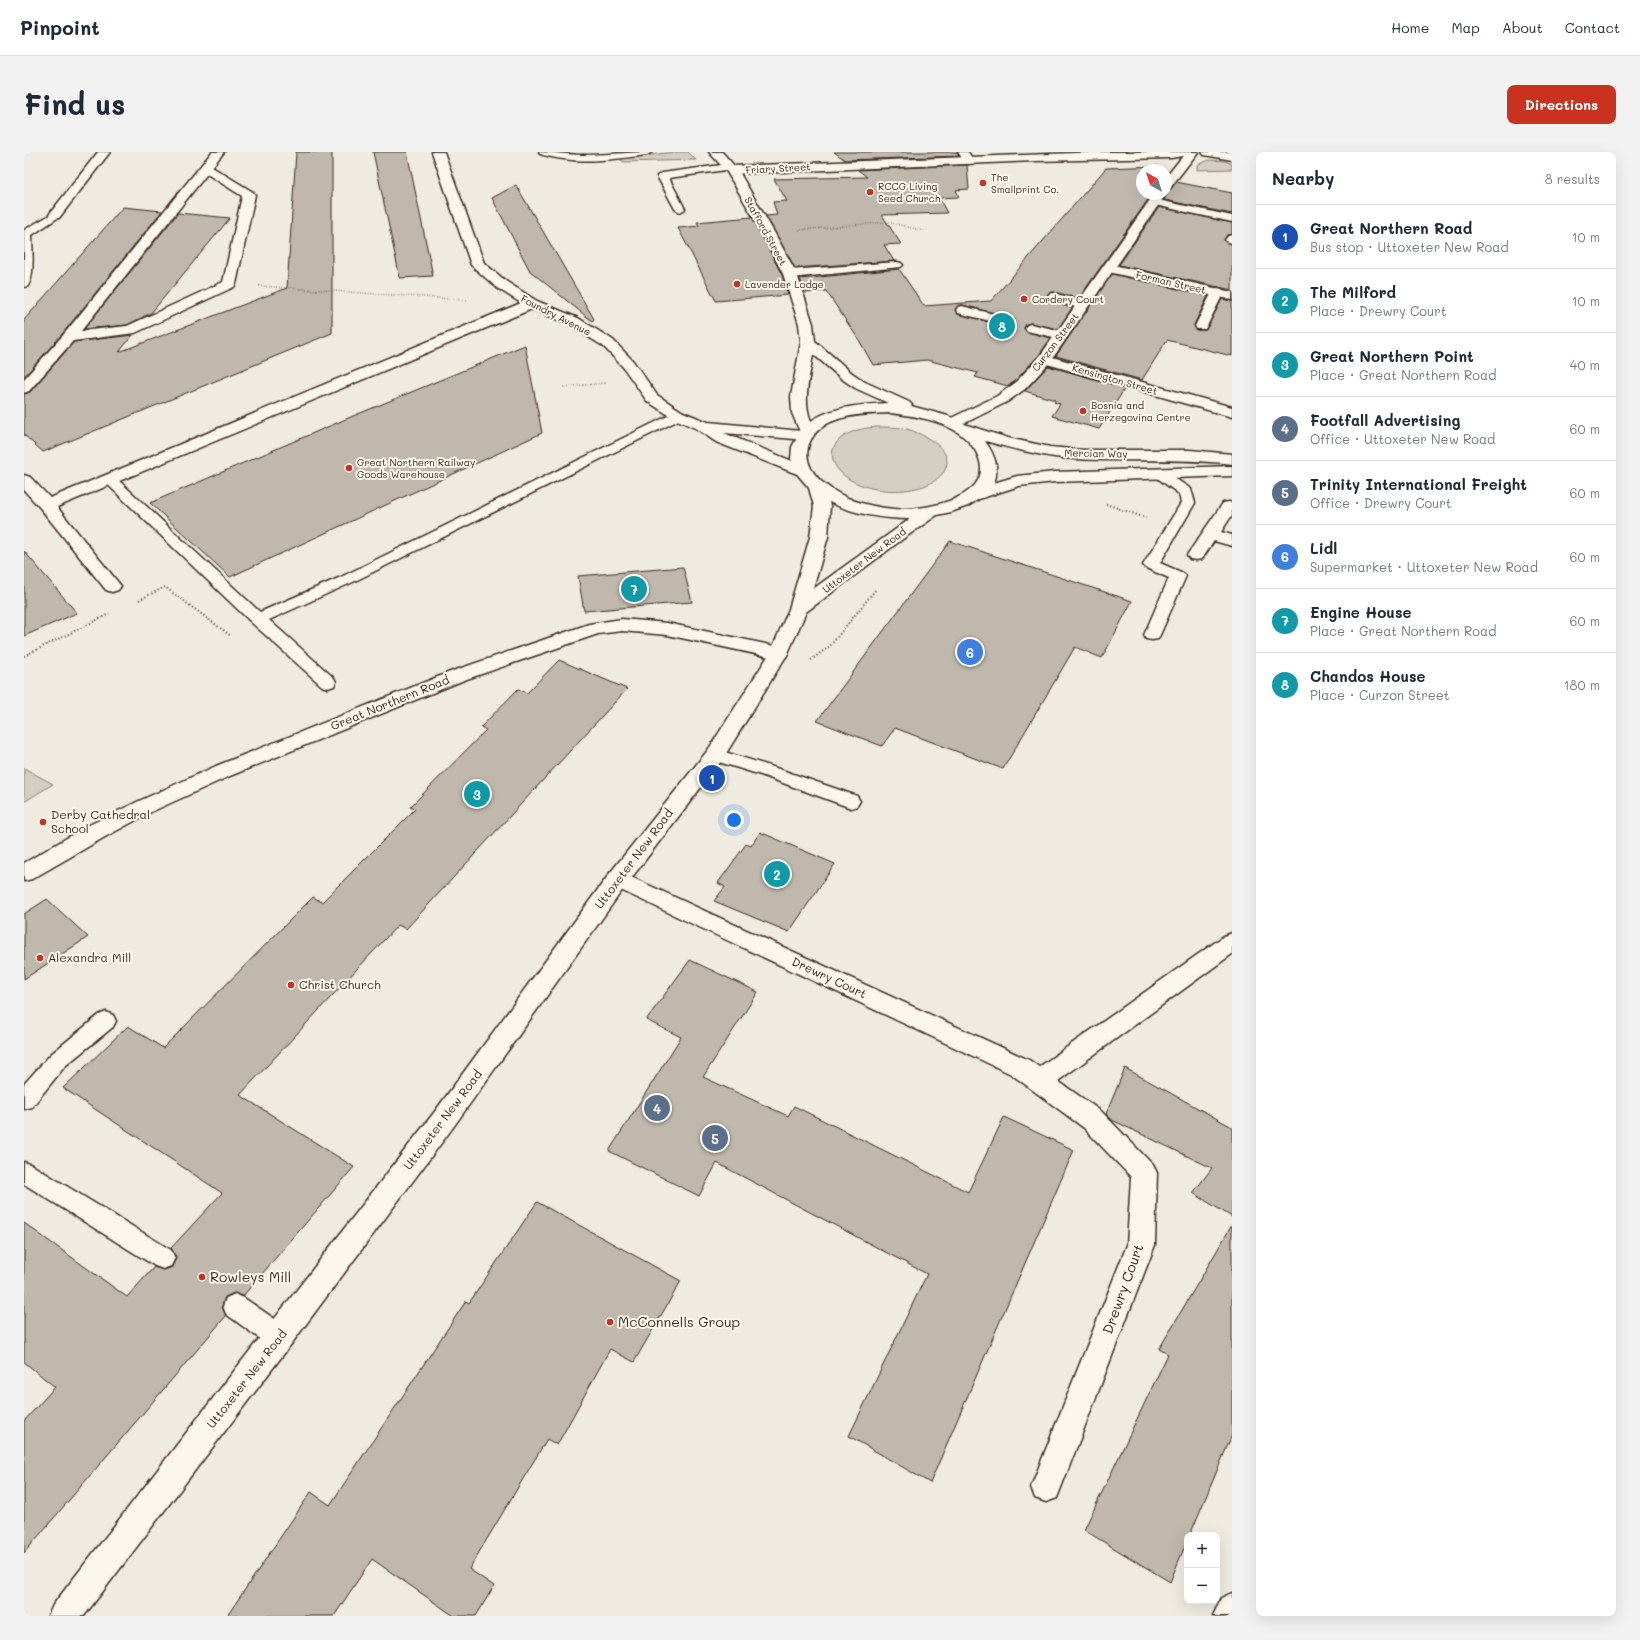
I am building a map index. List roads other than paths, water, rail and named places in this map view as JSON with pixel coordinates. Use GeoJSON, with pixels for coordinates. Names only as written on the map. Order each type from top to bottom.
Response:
{"type":"FeatureCollection","features":[{"type":"Feature","properties":{"kind":"street"},"geometry":{"type":"LineString","coordinates":[[55,215],[104,152]]}},
{"type":"Feature","properties":{"kind":"street"},"geometry":{"type":"LineString","coordinates":[[24,388],[69,337],[218,152]]}},
{"type":"Feature","properties":{"kind":"street","name":"Foundry Avenue"},"geometry":{"type":"LineString","coordinates":[[438,152],[478,265],[502,285],[532,304],[574,322],[608,343],[628,364],[652,398],[678,415],[703,426],[722,439],[803,471]]}},
{"type":"Feature","properties":{"kind":"street","name":"Stafford Street"},"geometry":{"type":"LineString","coordinates":[[715,152],[731,169],[768,232],[790,274],[806,324],[808,342],[799,396],[800,413],[807,434]]}},
{"type":"Feature","properties":{"kind":"street","name":"Friary Street"},"geometry":{"type":"LineString","coordinates":[[731,169],[803,167],[966,156],[1171,154],[1184,152]]}},
{"type":"Feature","properties":{"kind":"street"},"geometry":{"type":"LineString","coordinates":[[1172,177],[1192,152]]}},
{"type":"Feature","properties":{"kind":"street"},"geometry":{"type":"LineString","coordinates":[[1208,152],[1232,156]]}},
{"type":"Feature","properties":{"kind":"street"},"geometry":{"type":"LineString","coordinates":[[69,337],[130,330],[229,284],[249,195],[206,168]]}},
{"type":"Feature","properties":{"kind":"street","name":"Curzon Street"},"geometry":{"type":"LineString","coordinates":[[957,426],[1002,399],[1020,386],[1045,359],[1156,200]]}},
{"type":"Feature","properties":{"kind":"street","name":"Forman Street"},"geometry":{"type":"LineString","coordinates":[[1109,268],[1232,296]]}},
{"type":"Feature","properties":{"kind":"street"},"geometry":{"type":"LineString","coordinates":[[47,505],[532,304]]}},
{"type":"Feature","properties":{"kind":"street"},"geometry":{"type":"LineString","coordinates":[[808,342],[847,376],[883,396],[921,413]]}},
{"type":"Feature","properties":{"kind":"street","name":"Kensington Street"},"geometry":{"type":"LineString","coordinates":[[1045,359],[1232,412]]}},
{"type":"Feature","properties":{"kind":"street"},"geometry":{"type":"LineString","coordinates":[[921,413],[889,408],[856,410],[828,419],[817,425],[807,434],[800,446],[799,454],[803,471],[817,487],[842,502],[871,510],[895,514],[931,512],[956,506],[975,495],[985,484],[990,471],[988,458],[981,446],[957,426]]}},
{"type":"Feature","properties":{"kind":"street","name":"Mercian Way"},"geometry":{"type":"LineString","coordinates":[[921,413],[1009,443],[1043,451],[1063,453],[1210,456],[1232,459]]}},
{"type":"Feature","properties":{"kind":"street","name":"Foundry Avenue"},"geometry":{"type":"LineString","coordinates":[[703,426],[807,434]]}},
{"type":"Feature","properties":{"kind":"street","name":"Mercian Way"},"geometry":{"type":"LineString","coordinates":[[975,495],[1023,481],[1055,478],[1232,471]]}},
{"type":"Feature","properties":{"kind":"street"},"geometry":{"type":"LineString","coordinates":[[24,480],[47,505],[112,586]]}},
{"type":"Feature","properties":{"kind":"street","name":"Uttoxeter New Road"},"geometry":{"type":"LineString","coordinates":[[64,1616],[279,1337],[445,1118],[618,879],[715,755],[778,653],[798,609],[820,537],[822,506],[817,487]]}},
{"type":"Feature","properties":{"kind":"street"},"geometry":{"type":"LineString","coordinates":[[1196,555],[1229,507]]}},
{"type":"Feature","properties":{"kind":"street","name":"Uttoxeter New Road"},"geometry":{"type":"LineString","coordinates":[[798,609],[894,537],[931,512]]}},
{"type":"Feature","properties":{"kind":"street"},"geometry":{"type":"LineString","coordinates":[[1210,534],[1232,541]]}},
{"type":"Feature","properties":{"kind":"street","name":"Great Northern Road"},"geometry":{"type":"LineString","coordinates":[[24,873],[97,831],[146,806],[222,771],[457,676],[596,628],[622,625],[667,629],[778,653]]}},
{"type":"Feature","properties":{"kind":"street","name":"Drewry Court"},"geometry":{"type":"LineString","coordinates":[[618,879],[1020,1067],[1092,1120],[1144,1173],[1141,1245],[1046,1487]]}},
{"type":"Feature","properties":{"kind":"street"},"geometry":{"type":"LineString","coordinates":[[1039,1081],[1232,942]]}},
{"type":"Feature","properties":{"kind":"street"},"geometry":{"type":"LineString","coordinates":[[1229,1616],[1232,1609]]}},
{"type":"Feature","properties":{"kind":"lane"},"geometry":{"type":"LineString","coordinates":[[544,152],[554,156],[589,158],[647,152]]}},
{"type":"Feature","properties":{"kind":"lane"},"geometry":{"type":"LineString","coordinates":[[680,209],[662,176],[731,169]]}},
{"type":"Feature","properties":{"kind":"lane"},"geometry":{"type":"LineString","coordinates":[[1164,200],[1232,219]]}},
{"type":"Feature","properties":{"kind":"lane"},"geometry":{"type":"LineString","coordinates":[[24,283],[26,268],[26,234],[55,215]]}},
{"type":"Feature","properties":{"kind":"lane"},"geometry":{"type":"LineString","coordinates":[[790,274],[897,266]]}},
{"type":"Feature","properties":{"kind":"lane"},"geometry":{"type":"LineString","coordinates":[[1201,326],[1218,292]]}},
{"type":"Feature","properties":{"kind":"lane"},"geometry":{"type":"LineString","coordinates":[[1053,297],[1084,305]]}},
{"type":"Feature","properties":{"kind":"lane"},"geometry":{"type":"LineString","coordinates":[[962,310],[990,317]]}},
{"type":"Feature","properties":{"kind":"lane"},"geometry":{"type":"LineString","coordinates":[[1031,328],[1062,336]]}},
{"type":"Feature","properties":{"kind":"lane"},"geometry":{"type":"LineString","coordinates":[[258,619],[346,580],[678,415]]}},
{"type":"Feature","properties":{"kind":"lane"},"geometry":{"type":"LineString","coordinates":[[1152,635],[1178,576],[1151,565],[1188,503],[1186,492],[1159,474]]}},
{"type":"Feature","properties":{"kind":"lane"},"geometry":{"type":"LineString","coordinates":[[110,480],[258,619],[328,682]]}},
{"type":"Feature","properties":{"kind":"lane"},"geometry":{"type":"LineString","coordinates":[[715,755],[767,771],[851,801]]}},
{"type":"Feature","properties":{"kind":"lane"},"geometry":{"type":"LineString","coordinates":[[24,1100],[58,1060],[106,1021]]}},
{"type":"Feature","properties":{"kind":"lane"},"geometry":{"type":"LineString","coordinates":[[27,1178],[163,1258]]}},
{"type":"Feature","properties":{"kind":"lane"},"geometry":{"type":"LineString","coordinates":[[235,1306],[279,1337]]}},
{"type":"Feature","properties":{"kind":"place","name":"The Smallprint Co."},"geometry":{"type":"Point","coordinates":[983,183]}},
{"type":"Feature","properties":{"kind":"place","name":"RCCG Living Seed Church"},"geometry":{"type":"Point","coordinates":[870,192]}},
{"type":"Feature","properties":{"kind":"place","name":"Lavender Lodge"},"geometry":{"type":"Point","coordinates":[737,284]}},
{"type":"Feature","properties":{"kind":"place","name":"Cordery Court"},"geometry":{"type":"Point","coordinates":[1024,299]}},
{"type":"Feature","properties":{"kind":"place","name":"Chandos House"},"geometry":{"type":"Point","coordinates":[1002,326]}},
{"type":"Feature","properties":{"kind":"place","name":"Bosnia and Herzegovina Centre"},"geometry":{"type":"Point","coordinates":[1083,411]}},
{"type":"Feature","properties":{"kind":"place","name":"Great Northern Railway Goods Warehouse"},"geometry":{"type":"Point","coordinates":[349,468]}},
{"type":"Feature","properties":{"kind":"place","name":"Engine House"},"geometry":{"type":"Point","coordinates":[634,589]}},
{"type":"Feature","properties":{"kind":"place","name":"Lidl"},"geometry":{"type":"Point","coordinates":[970,652]}},
{"type":"Feature","properties":{"kind":"place","name":"Great Northern Road"},"geometry":{"type":"Point","coordinates":[712,778]}},
{"type":"Feature","properties":{"kind":"place","name":"Great Northern Point"},"geometry":{"type":"Point","coordinates":[477,794]}},
{"type":"Feature","properties":{"kind":"place","name":"Derby Cathedral School"},"geometry":{"type":"Point","coordinates":[43,822]}},
{"type":"Feature","properties":{"kind":"place","name":"The Milford"},"geometry":{"type":"Point","coordinates":[777,874]}},
{"type":"Feature","properties":{"kind":"place","name":"Alexandra Mill"},"geometry":{"type":"Point","coordinates":[40,958]}},
{"type":"Feature","properties":{"kind":"place","name":"Christ Church"},"geometry":{"type":"Point","coordinates":[291,985]}},
{"type":"Feature","properties":{"kind":"place","name":"Footfall Advertising"},"geometry":{"type":"Point","coordinates":[657,1108]}},
{"type":"Feature","properties":{"kind":"place","name":"Trinity International Freight"},"geometry":{"type":"Point","coordinates":[715,1138]}},
{"type":"Feature","properties":{"kind":"place","name":"Rowleys Mill"},"geometry":{"type":"Point","coordinates":[202,1277]}},
{"type":"Feature","properties":{"kind":"place","name":"McConnells Group"},"geometry":{"type":"Point","coordinates":[610,1322]}}]}
